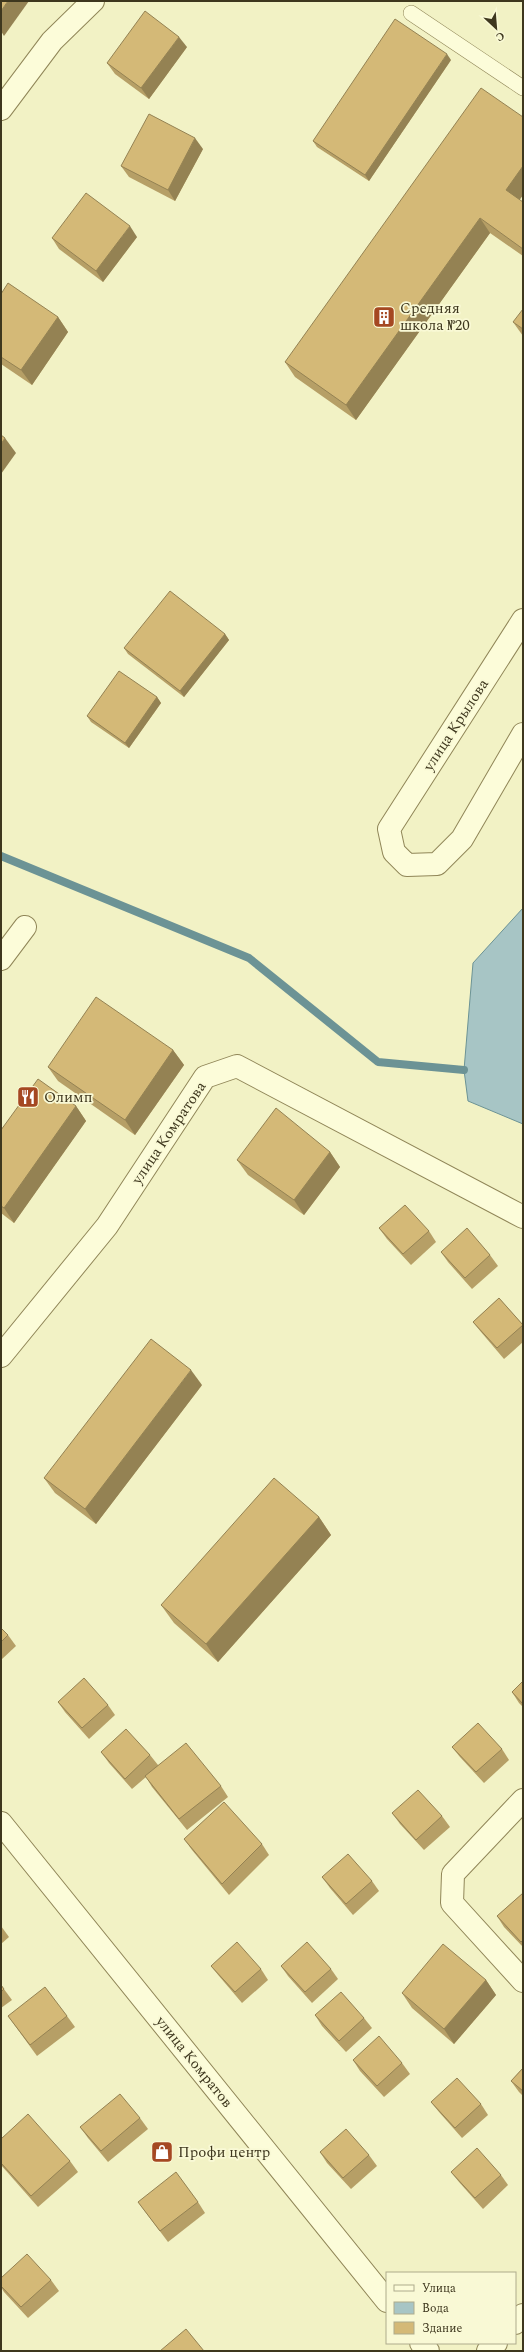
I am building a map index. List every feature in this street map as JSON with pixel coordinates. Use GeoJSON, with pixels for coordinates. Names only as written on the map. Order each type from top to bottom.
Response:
{"type":"FeatureCollection","features":[{"type":"Feature","properties":{"kind":"street"},"geometry":{"type":"LineString","coordinates":[[1,109],[52,41],[93,1]]}},
{"type":"Feature","properties":{"kind":"street","name":"улица Крылова"},"geometry":{"type":"LineString","coordinates":[[523,620],[389,829],[394,852],[407,865],[437,864],[462,839],[523,734]]}},
{"type":"Feature","properties":{"kind":"street"},"geometry":{"type":"LineString","coordinates":[[1,959],[25,926]]}},
{"type":"Feature","properties":{"kind":"street","name":"улица Комратова"},"geometry":{"type":"LineString","coordinates":[[1,1356],[107,1226],[204,1078],[236,1066],[523,1217]]}},
{"type":"Feature","properties":{"kind":"street"},"geometry":{"type":"LineString","coordinates":[[523,1800],[453,1874],[452,1903],[523,1981]]}},
{"type":"Feature","properties":{"kind":"street","name":"улица Комратов"},"geometry":{"type":"LineString","coordinates":[[1,1823],[386,2300]]}},
{"type":"Feature","properties":{"kind":"lane"},"geometry":{"type":"LineString","coordinates":[[411,13],[523,88]]}},
{"type":"Feature","properties":{"kind":"water"},"geometry":{"type":"Polygon","coordinates":[[[523,908],[523,1124],[468,1101],[464,1070],[473,963],[523,908]]]}},
{"type":"Feature","properties":{"kind":"building"},"geometry":{"type":"Polygon","coordinates":[[[1,1],[8,1],[1,11],[1,1]]]}},
{"type":"Feature","properties":{"kind":"building"},"geometry":{"type":"Polygon","coordinates":[[[145,11],[179,37],[141,88],[107,63],[145,11]]]}},
{"type":"Feature","properties":{"kind":"building"},"geometry":{"type":"Polygon","coordinates":[[[395,19],[447,54],[365,175],[313,141],[395,19]]]}},
{"type":"Feature","properties":{"kind":"building","name":"Средняя школа №20"},"geometry":{"type":"Polygon","coordinates":[[[481,88],[523,117],[523,166],[506,190],[523,202],[523,249],[480,218],[346,405],[285,362],[481,88]]]}},
{"type":"Feature","properties":{"kind":"building"},"geometry":{"type":"Polygon","coordinates":[[[149,114],[195,138],[168,190],[121,166],[149,114]]]}},
{"type":"Feature","properties":{"kind":"building"},"geometry":{"type":"Polygon","coordinates":[[[86,193],[130,226],[96,271],[52,238],[86,193]]]}},
{"type":"Feature","properties":{"kind":"building"},"geometry":{"type":"Polygon","coordinates":[[[8,283],[58,317],[21,370],[1,357],[1,294],[8,283]]]}},
{"type":"Feature","properties":{"kind":"building"},"geometry":{"type":"Polygon","coordinates":[[[523,309],[523,329],[513,322],[523,309]]]}},
{"type":"Feature","properties":{"kind":"building"},"geometry":{"type":"Polygon","coordinates":[[[1,435],[5,438],[1,444],[1,435]]]}},
{"type":"Feature","properties":{"kind":"building"},"geometry":{"type":"Polygon","coordinates":[[[170,591],[225,634],[180,691],[124,648],[170,591]]]}},
{"type":"Feature","properties":{"kind":"building"},"geometry":{"type":"Polygon","coordinates":[[[119,671],[157,697],[125,743],[87,716],[119,671]]]}},
{"type":"Feature","properties":{"kind":"building"},"geometry":{"type":"Polygon","coordinates":[[[96,997],[173,1050],[125,1120],[48,1067],[96,997]]]}},
{"type":"Feature","properties":{"kind":"building"},"geometry":{"type":"Polygon","coordinates":[[[38,1079],[76,1106],[4,1208],[1,1206],[1,1130],[38,1079]]]}},
{"type":"Feature","properties":{"kind":"building"},"geometry":{"type":"Polygon","coordinates":[[[276,1108],[330,1152],[294,1200],[237,1160],[276,1108]]]}},
{"type":"Feature","properties":{"kind":"building"},"geometry":{"type":"Polygon","coordinates":[[[405,1205],[429,1231],[403,1254],[379,1228],[405,1205]]]}},
{"type":"Feature","properties":{"kind":"building"},"geometry":{"type":"Polygon","coordinates":[[[467,1228],[490,1255],[465,1278],[441,1252],[467,1228]]]}},
{"type":"Feature","properties":{"kind":"building"},"geometry":{"type":"Polygon","coordinates":[[[499,1298],[523,1325],[497,1348],[473,1322],[499,1298]]]}},
{"type":"Feature","properties":{"kind":"building"},"geometry":{"type":"Polygon","coordinates":[[[151,1339],[191,1370],[85,1509],[44,1478],[151,1339]]]}},
{"type":"Feature","properties":{"kind":"building"},"geometry":{"type":"Polygon","coordinates":[[[274,1478],[319,1517],[206,1644],[161,1605],[274,1478]]]}},
{"type":"Feature","properties":{"kind":"building"},"geometry":{"type":"Polygon","coordinates":[[[1,1628],[8,1635],[1,1642],[1,1628]]]}},
{"type":"Feature","properties":{"kind":"building"},"geometry":{"type":"Polygon","coordinates":[[[84,1678],[108,1705],[82,1728],[58,1702],[84,1678]]]}},
{"type":"Feature","properties":{"kind":"building"},"geometry":{"type":"Polygon","coordinates":[[[523,1681],[523,1704],[512,1692],[523,1681]]]}},
{"type":"Feature","properties":{"kind":"building"},"geometry":{"type":"Polygon","coordinates":[[[478,1723],[502,1749],[476,1772],[452,1747],[478,1723]]]}},
{"type":"Feature","properties":{"kind":"building"},"geometry":{"type":"Polygon","coordinates":[[[126,1729],[150,1755],[125,1779],[101,1752],[126,1729]]]}},
{"type":"Feature","properties":{"kind":"building"},"geometry":{"type":"Polygon","coordinates":[[[186,1743],[221,1786],[179,1819],[145,1776],[186,1743]]]}},
{"type":"Feature","properties":{"kind":"building"},"geometry":{"type":"Polygon","coordinates":[[[418,1790],[442,1816],[416,1840],[392,1813],[418,1790]]]}},
{"type":"Feature","properties":{"kind":"building"},"geometry":{"type":"Polygon","coordinates":[[[224,1802],[262,1844],[222,1884],[184,1839],[224,1802]]]}},
{"type":"Feature","properties":{"kind":"building"},"geometry":{"type":"Polygon","coordinates":[[[348,1854],[372,1881],[346,1904],[322,1877],[348,1854]]]}},
{"type":"Feature","properties":{"kind":"building"},"geometry":{"type":"Polygon","coordinates":[[[523,1893],[523,1940],[521,1942],[497,1916],[523,1893]]]}},
{"type":"Feature","properties":{"kind":"building"},"geometry":{"type":"Polygon","coordinates":[[[237,1942],[261,1969],[235,1992],[211,1966],[237,1942]]]}},
{"type":"Feature","properties":{"kind":"building"},"geometry":{"type":"Polygon","coordinates":[[[307,1942],[331,1969],[305,1992],[281,1966],[307,1942]]]}},
{"type":"Feature","properties":{"kind":"building"},"geometry":{"type":"Polygon","coordinates":[[[443,1944],[486,1980],[444,2029],[402,1993],[443,1944]]]}},
{"type":"Feature","properties":{"kind":"building"},"geometry":{"type":"Polygon","coordinates":[[[1,1985],[4,1989],[1,1992],[1,1985]]]}},
{"type":"Feature","properties":{"kind":"building"},"geometry":{"type":"Polygon","coordinates":[[[45,1987],[67,2016],[30,2045],[8,2016],[45,1987]]]}},
{"type":"Feature","properties":{"kind":"building"},"geometry":{"type":"Polygon","coordinates":[[[341,1992],[364,2018],[339,2041],[315,2015],[341,1992]]]}},
{"type":"Feature","properties":{"kind":"building"},"geometry":{"type":"Polygon","coordinates":[[[379,2036],[402,2063],[377,2086],[353,2060],[379,2036]]]}},
{"type":"Feature","properties":{"kind":"building"},"geometry":{"type":"Polygon","coordinates":[[[523,2068],[523,2091],[511,2081],[523,2068]]]}},
{"type":"Feature","properties":{"kind":"building"},"geometry":{"type":"Polygon","coordinates":[[[457,2078],[481,2104],[455,2128],[431,2102],[457,2078]]]}},
{"type":"Feature","properties":{"kind":"building"},"geometry":{"type":"Polygon","coordinates":[[[120,2094],[140,2118],[101,2151],[80,2127],[120,2094]]]}},
{"type":"Feature","properties":{"kind":"building"},"geometry":{"type":"Polygon","coordinates":[[[28,2114],[70,2161],[31,2196],[1,2163],[1,2139],[28,2114]]]}},
{"type":"Feature","properties":{"kind":"building"},"geometry":{"type":"Polygon","coordinates":[[[346,2129],[369,2155],[343,2178],[320,2152],[346,2129]]]}},
{"type":"Feature","properties":{"kind":"building"},"geometry":{"type":"Polygon","coordinates":[[[477,2148],[501,2175],[475,2198],[451,2172],[477,2148]]]}},
{"type":"Feature","properties":{"kind":"building"},"geometry":{"type":"Polygon","coordinates":[[[176,2172],[198,2202],[160,2231],[138,2202],[176,2172]]]}},
{"type":"Feature","properties":{"kind":"building"},"geometry":{"type":"Polygon","coordinates":[[[27,2254],[51,2280],[21,2307],[1,2286],[1,2278],[27,2254]]]}},
{"type":"Feature","properties":{"kind":"building"},"geometry":{"type":"Polygon","coordinates":[[[186,2329],[204,2351],[160,2351],[186,2329]]]}},
{"type":"Feature","properties":{"kind":"waterway"},"geometry":{"type":"LineString","coordinates":[[1,856],[249,958],[378,1062],[464,1070]]}},
{"type":"Feature","properties":{"kind":"place","name":"Средняя школа №20"},"geometry":{"type":"Point","coordinates":[384,317]}},
{"type":"Feature","properties":{"kind":"place","name":"Олимп"},"geometry":{"type":"Point","coordinates":[28,1097]}},
{"type":"Feature","properties":{"kind":"place","name":"Профи центр"},"geometry":{"type":"Point","coordinates":[162,2152]}}]}
